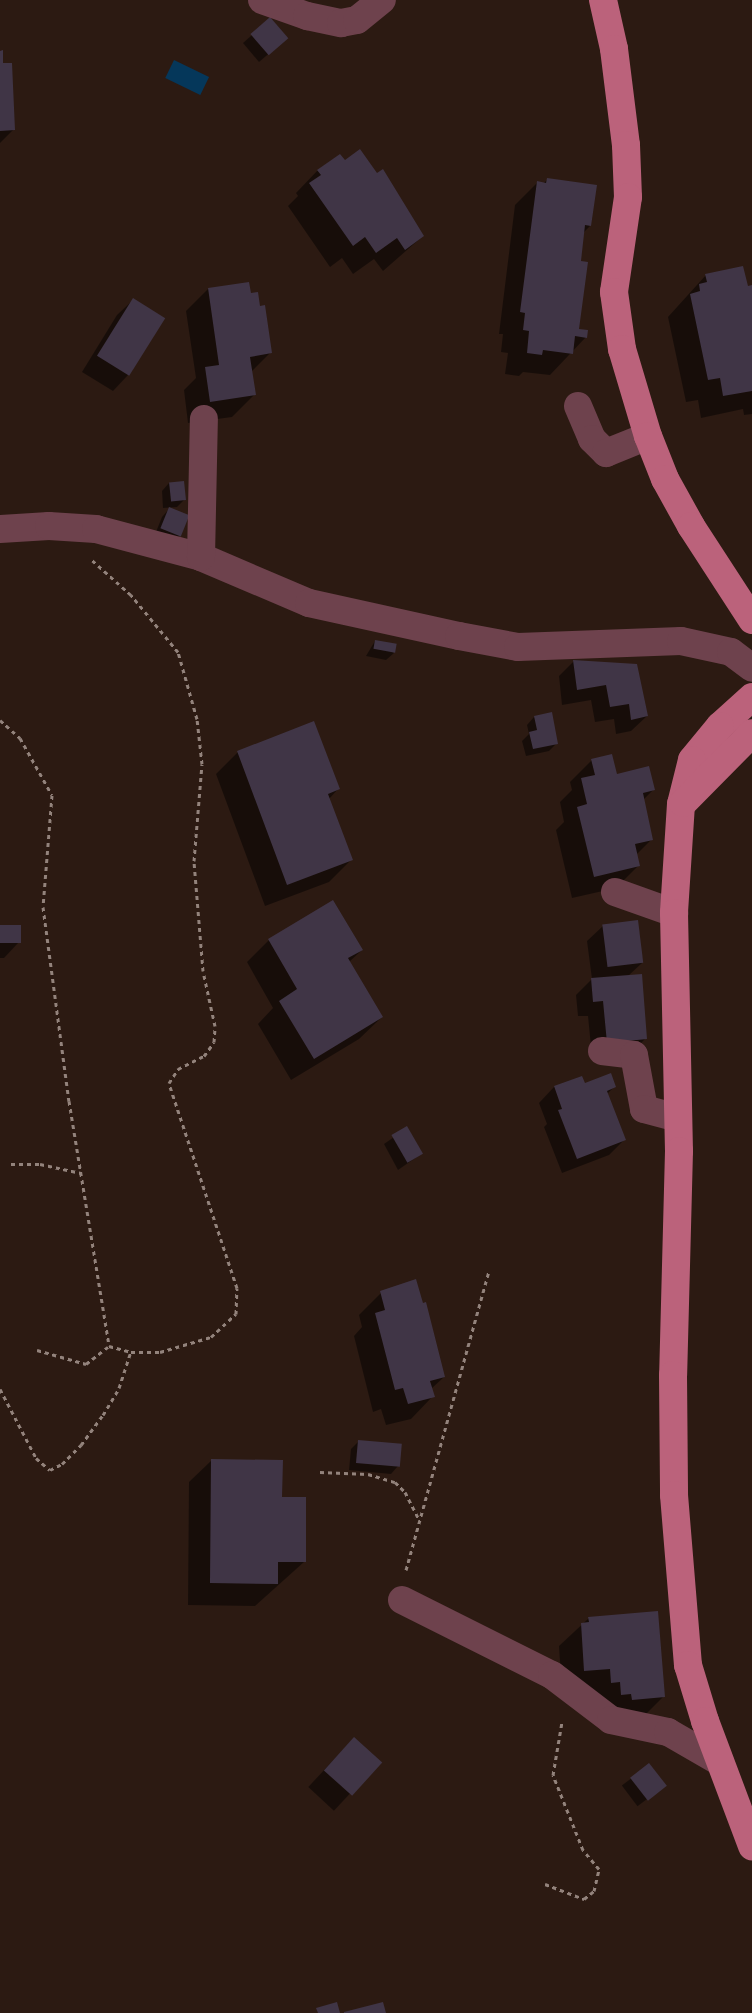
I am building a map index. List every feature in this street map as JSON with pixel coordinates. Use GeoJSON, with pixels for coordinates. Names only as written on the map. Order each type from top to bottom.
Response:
{"type":"FeatureCollection","features":[{"type":"Feature","properties":{"kind":"main road"},"geometry":{"type":"LineString","coordinates":[[603,0],[614,49],[626,146],[628,197],[614,292],[622,349],[648,436],[665,479],[691,526],[752,620]]}},
{"type":"Feature","properties":{"kind":"main road"},"geometry":{"type":"LineString","coordinates":[[752,697],[720,726],[692,760],[682,804],[674,913],[678,1118],[672,1375],[674,1495],[688,1665],[720,1762],[752,1846]]}},
{"type":"Feature","properties":{"kind":"main road"},"geometry":{"type":"LineString","coordinates":[[682,804],[752,733]]}},
{"type":"Feature","properties":{"kind":"street"},"geometry":{"type":"LineString","coordinates":[[262,0],[307,16],[341,23],[358,20],[382,0]]}},
{"type":"Feature","properties":{"kind":"street"},"geometry":{"type":"LineString","coordinates":[[578,406],[592,439],[606,453],[620,450],[648,436]]}},
{"type":"Feature","properties":{"kind":"street"},"geometry":{"type":"LineString","coordinates":[[201,556],[204,419]]}},
{"type":"Feature","properties":{"kind":"street"},"geometry":{"type":"LineString","coordinates":[[0,529],[50,526],[96,529],[201,556],[309,603],[459,636],[518,646],[681,641],[731,652],[752,668]]}},
{"type":"Feature","properties":{"kind":"street"},"geometry":{"type":"LineString","coordinates":[[615,892],[674,913]]}},
{"type":"Feature","properties":{"kind":"street"},"geometry":{"type":"LineString","coordinates":[[602,1051],[634,1055],[644,1110],[678,1118]]}},
{"type":"Feature","properties":{"kind":"street"},"geometry":{"type":"LineString","coordinates":[[403,1588],[552,1675],[611,1720],[668,1732],[720,1762]]}},
{"type":"Feature","properties":{"kind":"path"},"geometry":{"type":"LineString","coordinates":[[50,526],[131,595],[178,652],[197,719],[202,764],[194,861],[203,971],[215,1026],[214,1042],[204,1056],[178,1069],[169,1083],[236,1288],[236,1314],[211,1338],[160,1352],[131,1352],[109,1346]]}},
{"type":"Feature","properties":{"kind":"path"},"geometry":{"type":"LineString","coordinates":[[0,720],[20,738],[52,794],[43,907],[81,1173],[109,1346]]}},
{"type":"Feature","properties":{"kind":"path"},"geometry":{"type":"LineString","coordinates":[[11,1164],[40,1164],[81,1173]]}},
{"type":"Feature","properties":{"kind":"path"},"geometry":{"type":"LineString","coordinates":[[403,1588],[489,1270]]}},
{"type":"Feature","properties":{"kind":"path"},"geometry":{"type":"LineString","coordinates":[[37,1350],[86,1364],[109,1346]]}},
{"type":"Feature","properties":{"kind":"path"},"geometry":{"type":"LineString","coordinates":[[0,1389],[36,1458],[50,1470],[62,1464],[81,1446],[103,1415],[119,1388],[131,1352]]}},
{"type":"Feature","properties":{"kind":"path"},"geometry":{"type":"LineString","coordinates":[[320,1472],[368,1474],[395,1482],[405,1492],[420,1521]]}},
{"type":"Feature","properties":{"kind":"path"},"geometry":{"type":"LineString","coordinates":[[545,1884],[584,1899],[594,1892],[599,1869],[583,1850],[553,1775],[562,1720]]}},
{"type":"Feature","properties":{"kind":"water"},"geometry":{"type":"Polygon","coordinates":[[[174,60],[209,77],[200,95],[165,78],[174,60]]]}},
{"type":"Feature","properties":{"kind":"building"},"geometry":{"type":"Polygon","coordinates":[[[270,17],[288,38],[269,55],[250,34],[270,17]]]}},
{"type":"Feature","properties":{"kind":"building"},"geometry":{"type":"Polygon","coordinates":[[[3,50],[3,63],[12,63],[15,130],[0,131],[0,51],[3,50]]]}},
{"type":"Feature","properties":{"kind":"building"},"geometry":{"type":"Polygon","coordinates":[[[360,149],[377,173],[383,169],[424,236],[405,250],[397,238],[376,253],[365,237],[353,246],[309,183],[321,175],[317,170],[340,154],[345,160],[360,149]]]}},
{"type":"Feature","properties":{"kind":"building"},"geometry":{"type":"Polygon","coordinates":[[[547,178],[597,185],[591,226],[585,225],[581,261],[588,262],[579,329],[588,330],[587,338],[575,336],[573,354],[543,350],[542,355],[527,353],[529,331],[523,330],[525,313],[520,312],[537,181],[546,183],[547,178]]]}},
{"type":"Feature","properties":{"kind":"building"},"geometry":{"type":"Polygon","coordinates":[[[743,266],[748,286],[752,285],[752,391],[723,396],[720,378],[708,380],[690,294],[700,291],[699,284],[707,282],[705,274],[743,266]]]}},
{"type":"Feature","properties":{"kind":"building"},"geometry":{"type":"Polygon","coordinates":[[[249,282],[251,293],[258,292],[260,306],[265,305],[272,353],[250,357],[256,395],[210,402],[205,367],[219,365],[208,288],[249,282]]]}},
{"type":"Feature","properties":{"kind":"building"},"geometry":{"type":"Polygon","coordinates":[[[133,298],[165,318],[129,376],[97,356],[133,298]]]}},
{"type":"Feature","properties":{"kind":"building"},"geometry":{"type":"Polygon","coordinates":[[[184,481],[186,500],[171,501],[169,483],[184,481]]]}},
{"type":"Feature","properties":{"kind":"building"},"geometry":{"type":"Polygon","coordinates":[[[169,507],[189,515],[181,537],[160,528],[169,507]]]}},
{"type":"Feature","properties":{"kind":"building"},"geometry":{"type":"Polygon","coordinates":[[[375,640],[397,644],[395,653],[373,649],[375,640]]]}},
{"type":"Feature","properties":{"kind":"building"},"geometry":{"type":"Polygon","coordinates":[[[573,660],[637,664],[648,716],[631,720],[629,704],[610,707],[606,685],[577,690],[573,660]]]}},
{"type":"Feature","properties":{"kind":"building"},"geometry":{"type":"Polygon","coordinates":[[[552,712],[558,744],[533,749],[529,732],[537,730],[534,716],[552,712]]]}},
{"type":"Feature","properties":{"kind":"building"},"geometry":{"type":"Polygon","coordinates":[[[314,721],[340,789],[328,794],[353,860],[287,885],[237,751],[314,721]]]}},
{"type":"Feature","properties":{"kind":"building"},"geometry":{"type":"Polygon","coordinates":[[[612,754],[617,774],[649,766],[655,790],[643,793],[653,840],[635,844],[640,866],[594,877],[577,807],[587,804],[581,778],[595,775],[591,759],[612,754]]]}},
{"type":"Feature","properties":{"kind":"building"},"geometry":{"type":"Polygon","coordinates":[[[333,900],[363,950],[348,958],[383,1017],[314,1059],[279,1001],[297,989],[268,939],[333,900]]]}},
{"type":"Feature","properties":{"kind":"building"},"geometry":{"type":"Polygon","coordinates":[[[638,920],[643,963],[608,967],[602,924],[638,920]]]}},
{"type":"Feature","properties":{"kind":"building"},"geometry":{"type":"Polygon","coordinates":[[[0,925],[21,925],[21,943],[0,943],[0,925]]]}},
{"type":"Feature","properties":{"kind":"building"},"geometry":{"type":"Polygon","coordinates":[[[642,974],[647,1039],[607,1043],[603,1001],[593,1002],[591,978],[642,974]]]}},
{"type":"Feature","properties":{"kind":"building"},"geometry":{"type":"Polygon","coordinates":[[[611,1073],[616,1087],[607,1091],[626,1140],[577,1159],[558,1110],[562,1109],[554,1086],[582,1076],[585,1083],[611,1073]]]}},
{"type":"Feature","properties":{"kind":"building"},"geometry":{"type":"Polygon","coordinates":[[[407,1126],[423,1154],[407,1163],[391,1135],[407,1126]]]}},
{"type":"Feature","properties":{"kind":"building"},"geometry":{"type":"Polygon","coordinates":[[[416,1279],[423,1303],[426,1302],[445,1377],[430,1381],[435,1397],[408,1404],[403,1388],[395,1390],[375,1313],[385,1310],[380,1291],[416,1279]]]}},
{"type":"Feature","properties":{"kind":"building"},"geometry":{"type":"Polygon","coordinates":[[[358,1440],[402,1444],[400,1467],[356,1463],[358,1440]]]}},
{"type":"Feature","properties":{"kind":"building"},"geometry":{"type":"Polygon","coordinates":[[[211,1459],[283,1460],[282,1497],[306,1497],[306,1562],[278,1562],[278,1584],[210,1583],[211,1459]]]}},
{"type":"Feature","properties":{"kind":"building"},"geometry":{"type":"Polygon","coordinates":[[[658,1611],[665,1697],[632,1700],[631,1694],[621,1695],[620,1682],[611,1683],[610,1669],[584,1671],[581,1623],[589,1622],[588,1617],[658,1611]]]}},
{"type":"Feature","properties":{"kind":"building"},"geometry":{"type":"Polygon","coordinates":[[[354,1737],[382,1762],[352,1796],[324,1770],[354,1737]]]}},
{"type":"Feature","properties":{"kind":"building"},"geometry":{"type":"Polygon","coordinates":[[[649,1763],[667,1786],[648,1801],[630,1778],[649,1763]]]}},
{"type":"Feature","properties":{"kind":"building"},"geometry":{"type":"Polygon","coordinates":[[[337,2002],[340,2013],[318,2013],[316,2008],[337,2002]]]}},
{"type":"Feature","properties":{"kind":"building"},"geometry":{"type":"Polygon","coordinates":[[[383,2002],[386,2013],[344,2013],[344,2012],[383,2002]]]}}]}
